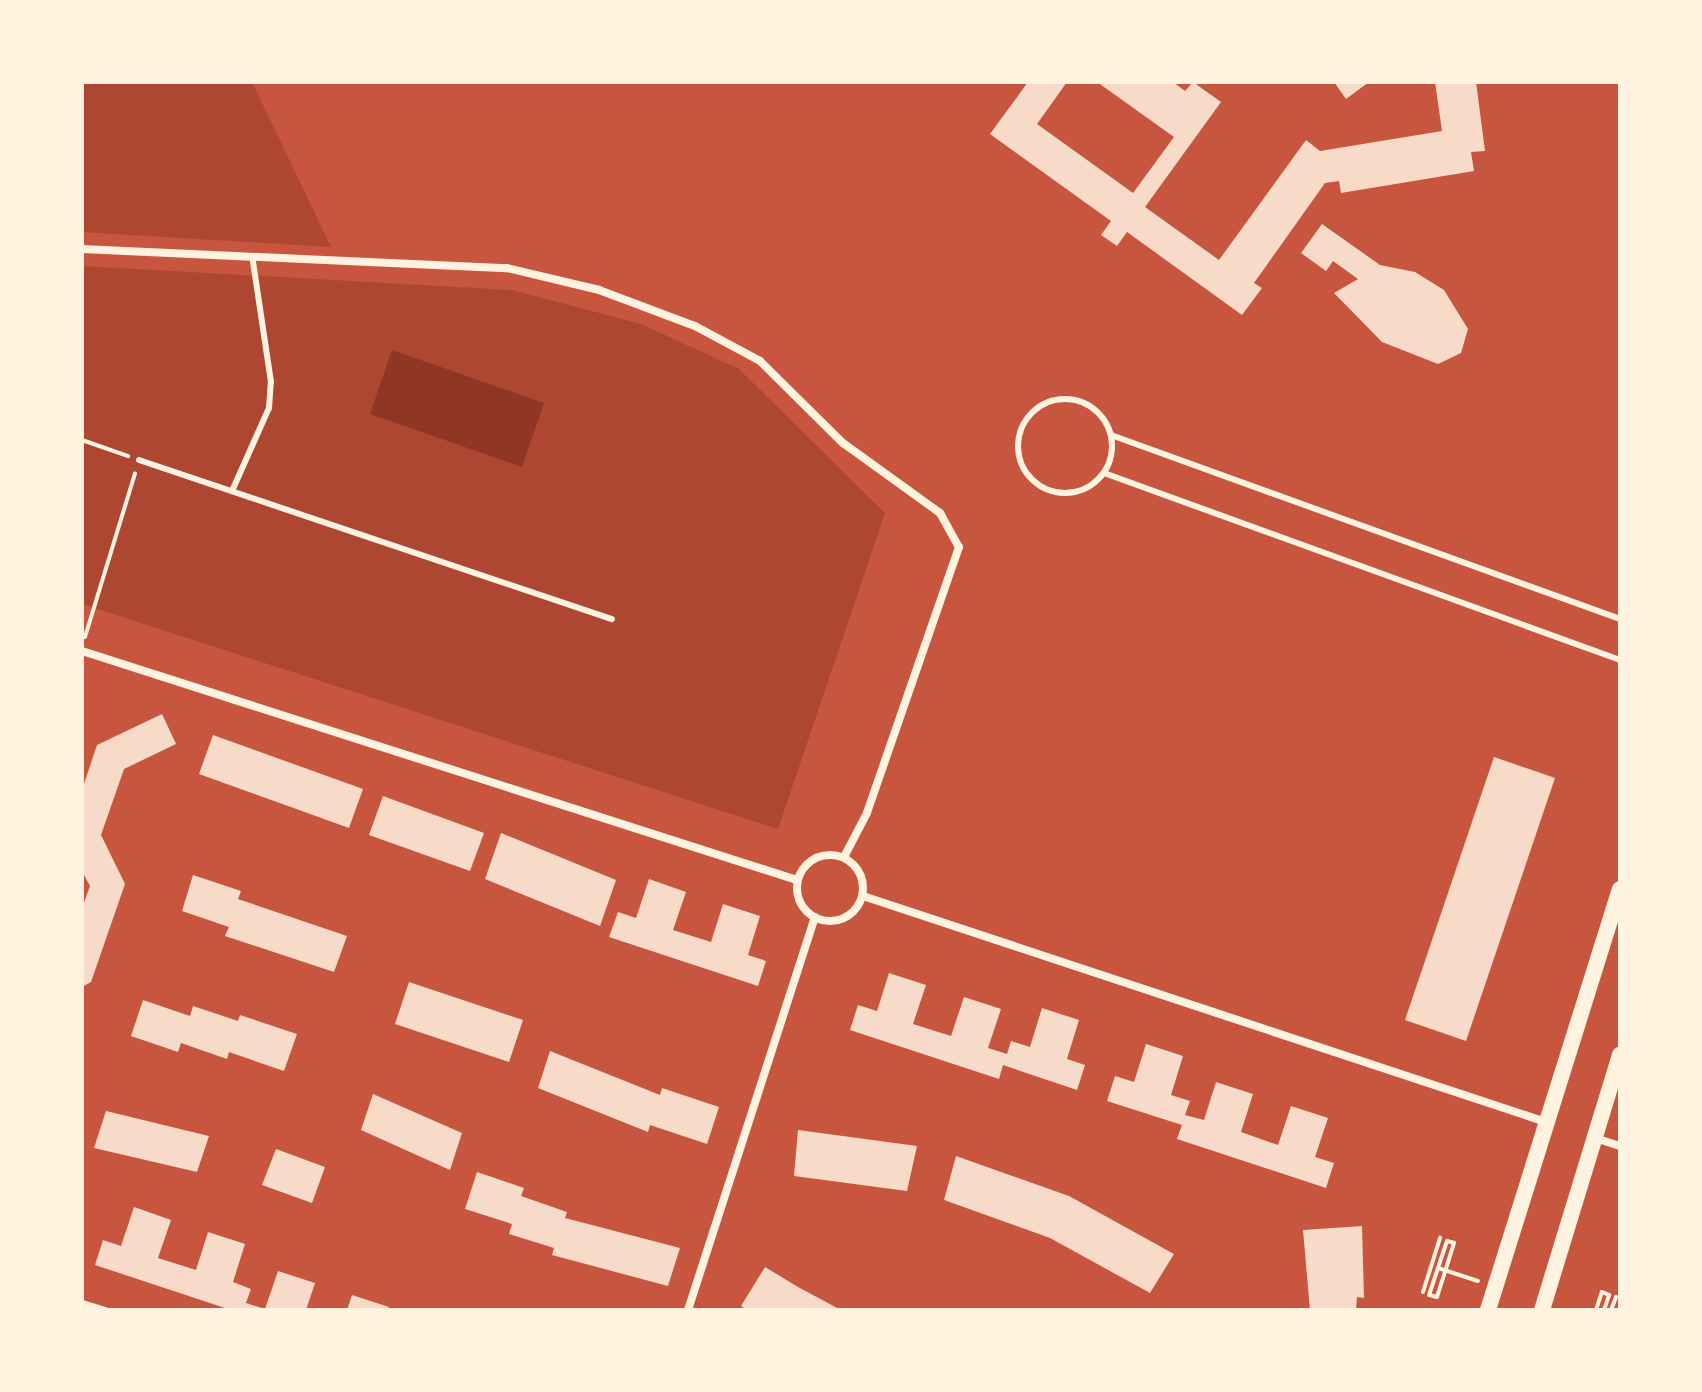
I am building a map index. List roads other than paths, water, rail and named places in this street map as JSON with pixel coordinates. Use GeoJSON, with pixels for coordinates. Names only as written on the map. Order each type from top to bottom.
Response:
{"type":"FeatureCollection","features":[{"type":"Feature","properties":{"kind":"main road"},"geometry":{"type":"LineString","coordinates":[[1488,1310],[1551,1124],[1620,889]]}},
{"type":"Feature","properties":{"kind":"main road"},"geometry":{"type":"LineString","coordinates":[[1542,1310],[1620,1055]]}},
{"type":"Feature","properties":{"kind":"street"},"geometry":{"type":"LineString","coordinates":[[82,249],[253,261],[408,258],[507,268],[640,305],[760,361],[843,443],[940,513],[959,547],[957,564],[844,857]]}},
{"type":"Feature","properties":{"kind":"street"},"geometry":{"type":"LineString","coordinates":[[82,649],[797,880]]}},
{"type":"Feature","properties":{"kind":"street"},"geometry":{"type":"LineString","coordinates":[[844,857],[862,878],[863,896],[844,918],[815,917],[799,902],[797,880],[815,858],[844,857]]}},
{"type":"Feature","properties":{"kind":"street"},"geometry":{"type":"LineString","coordinates":[[863,896],[1551,1124]]}},
{"type":"Feature","properties":{"kind":"street"},"geometry":{"type":"LineString","coordinates":[[688,1310],[815,917]]}},
{"type":"Feature","properties":{"kind":"street"},"geometry":{"type":"LineString","coordinates":[[1595,1138],[1620,1146]]}},
{"type":"Feature","properties":{"kind":"street"},"geometry":{"type":"LineString","coordinates":[[82,1303],[105,1310]]}},
{"type":"Feature","properties":{"kind":"lane"},"geometry":{"type":"LineString","coordinates":[[232,491],[270,395],[253,261]]}},
{"type":"Feature","properties":{"kind":"lane"},"geometry":{"type":"LineString","coordinates":[[1111,435],[1104,473],[1070,493],[1043,487],[1024,469],[1018,443],[1026,418],[1060,399],[1097,411],[1111,435],[1620,619]]}},
{"type":"Feature","properties":{"kind":"lane"},"geometry":{"type":"LineString","coordinates":[[139,460],[612,619]]}},
{"type":"Feature","properties":{"kind":"lane"},"geometry":{"type":"LineString","coordinates":[[1104,473],[1620,660]]}}]}
